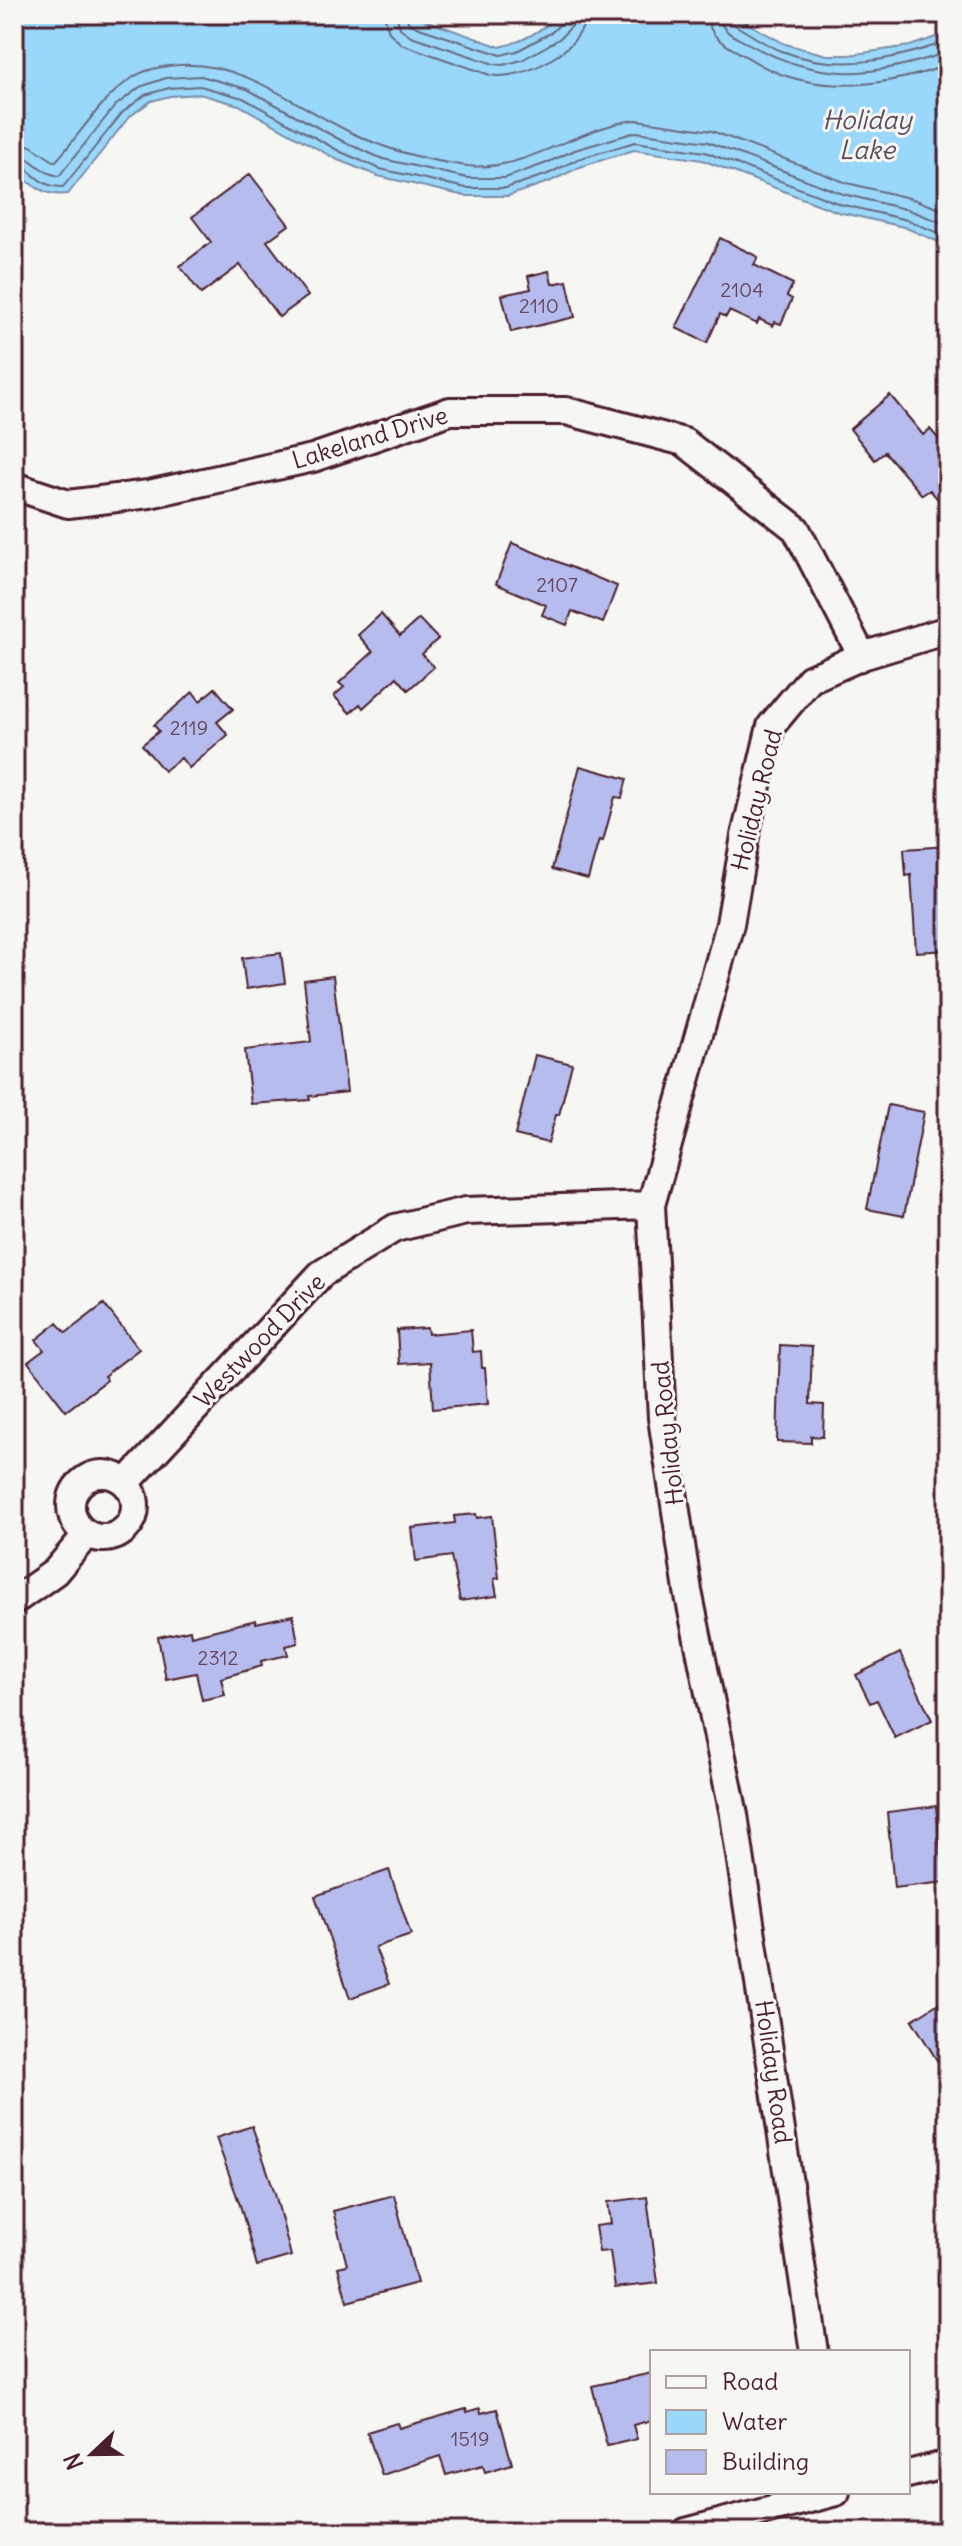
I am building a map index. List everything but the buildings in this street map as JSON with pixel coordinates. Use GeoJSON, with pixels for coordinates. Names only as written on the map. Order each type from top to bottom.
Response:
{"type":"FeatureCollection","features":[{"type":"Feature","properties":{"kind":"street","name":"Lakeland Drive"},"geometry":{"type":"LineString","coordinates":[[14,486],[68,504],[149,494],[313,458],[450,411],[566,411],[684,442],[796,529],[862,656]]}},
{"type":"Feature","properties":{"kind":"street","name":"Holiday Road"},"geometry":{"type":"LineString","coordinates":[[814,2350],[734,1815],[688,1591],[662,1418],[651,1205],[730,924],[745,836],[771,726],[810,679],[862,656],[948,630]]}},
{"type":"Feature","properties":{"kind":"street","name":"Westwood Drive"},"geometry":{"type":"LineString","coordinates":[[126,1483],[321,1274],[395,1228],[466,1211],[651,1205]]}},
{"type":"Feature","properties":{"kind":"street"},"geometry":{"type":"LineString","coordinates":[[95,1474],[117,1476],[132,1491],[135,1511],[126,1529],[108,1538],[87,1534],[79,1527],[71,1507],[77,1486],[95,1474]]}},
{"type":"Feature","properties":{"kind":"street"},"geometry":{"type":"LineString","coordinates":[[14,1601],[55,1572],[87,1534]]}},
{"type":"Feature","properties":{"kind":"street"},"geometry":{"type":"LineString","coordinates":[[910,2474],[948,2464]]}},
{"type":"Feature","properties":{"kind":"street"},"geometry":{"type":"LineString","coordinates":[[686,2532],[828,2494]]}},
{"type":"Feature","properties":{"kind":"water","name":"Holiday Lake"},"geometry":{"type":"Polygon","coordinates":[[[14,14],[408,14],[500,47],[532,35],[559,14],[731,14],[785,44],[827,55],[910,46],[948,33],[948,246],[904,227],[838,212],[702,160],[634,150],[580,167],[508,196],[465,196],[378,176],[338,160],[239,105],[199,94],[151,101],[129,117],[68,194],[52,194],[32,185],[14,170],[14,14]]]}}]}
